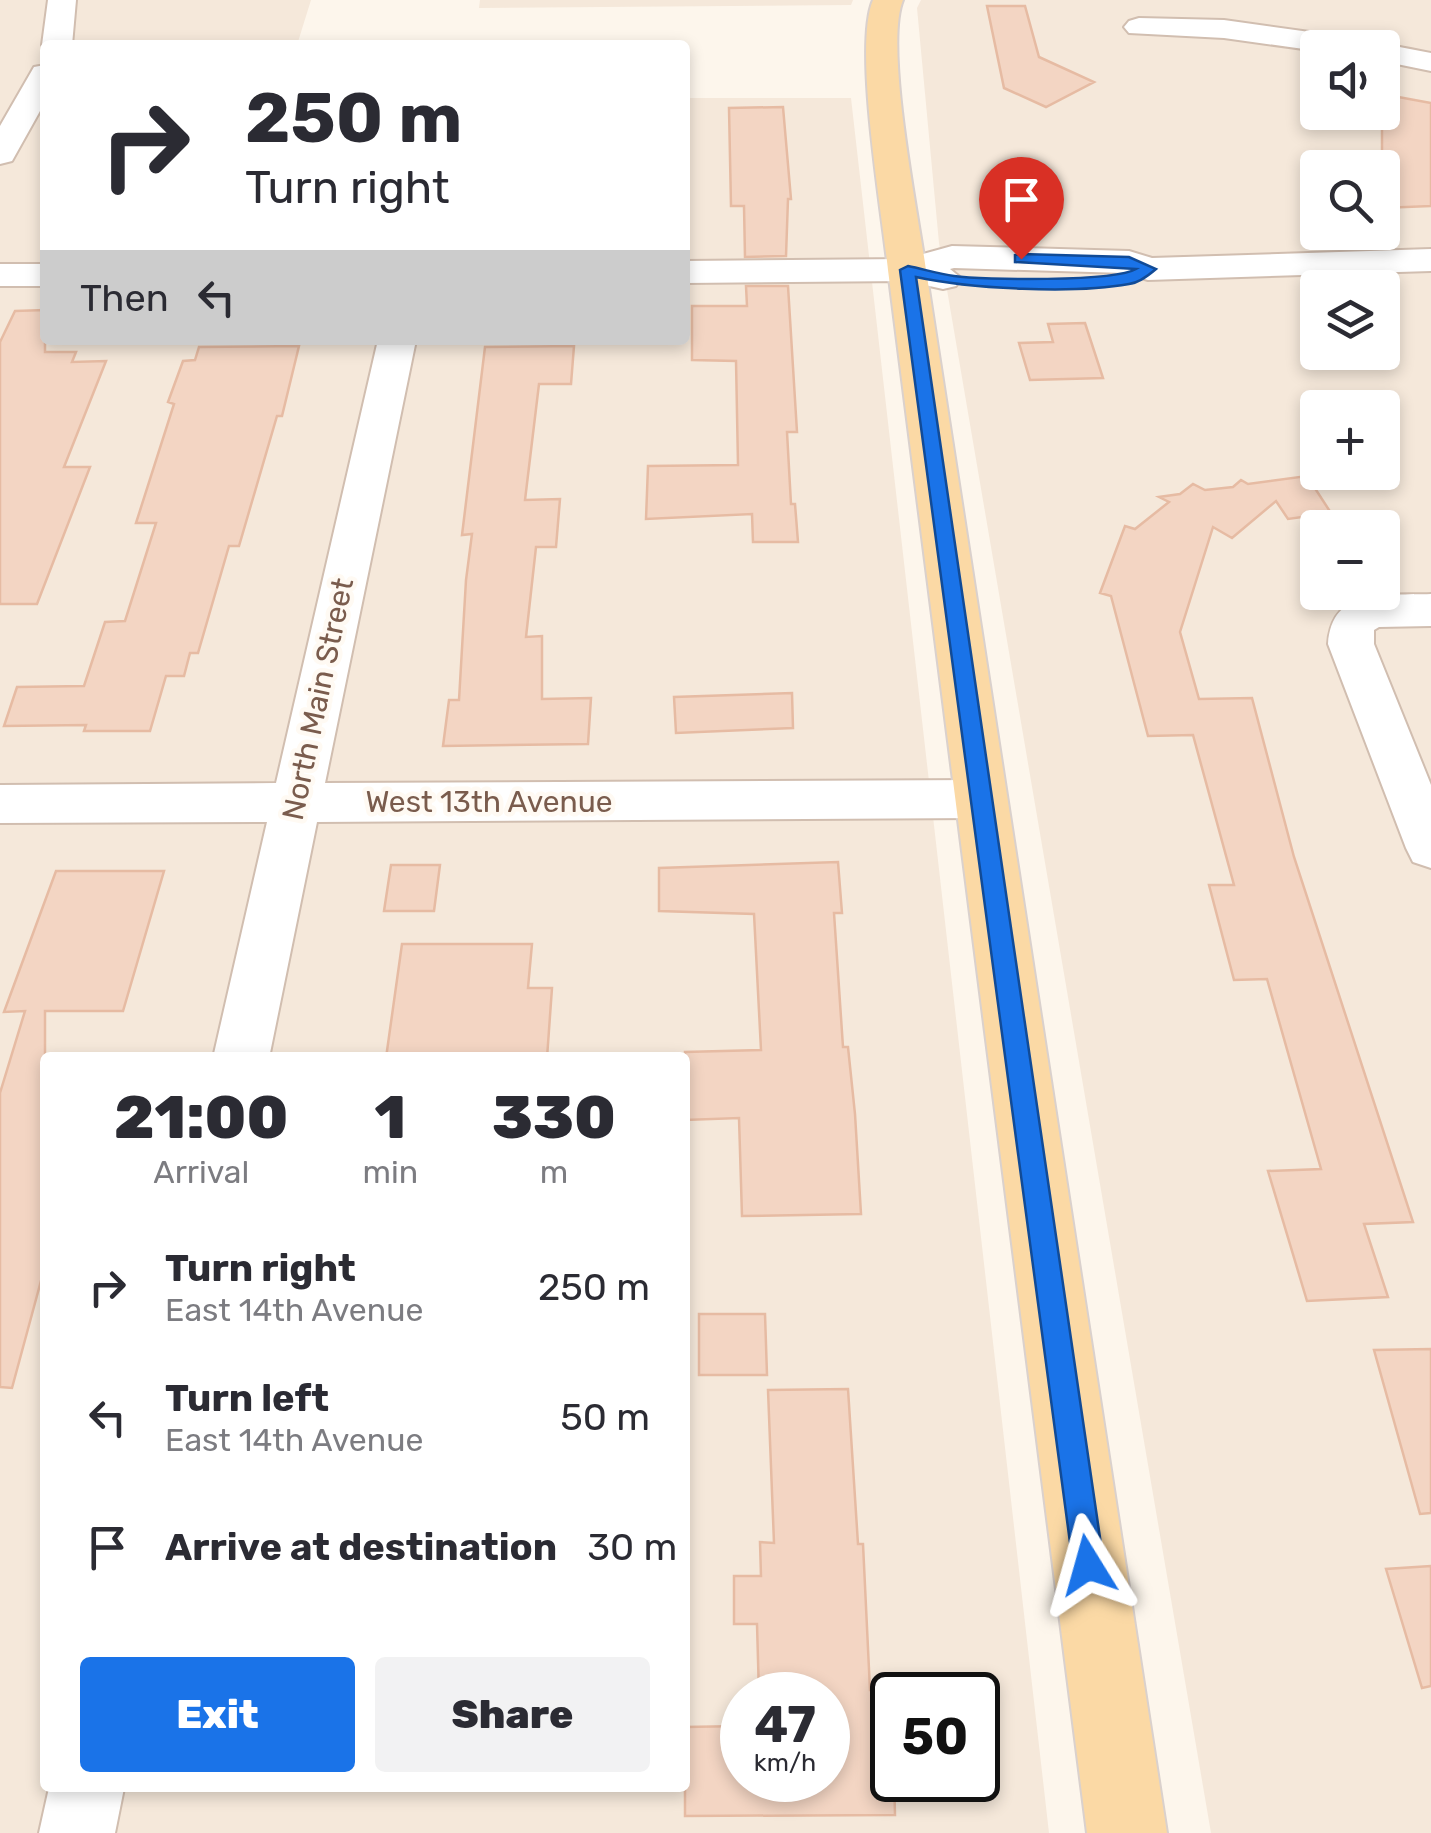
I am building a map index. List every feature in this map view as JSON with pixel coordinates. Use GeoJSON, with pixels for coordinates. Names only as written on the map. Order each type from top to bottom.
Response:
{"type":"FeatureCollection","features":[{"type":"Feature","properties":{"kind":"main road"},"geometry":{"type":"LineString","coordinates":[[888,0],[882,14],[882,66],[908,270],[978,799],[1127,1833]]}},
{"type":"Feature","properties":{"kind":"street"},"geometry":{"type":"LineString","coordinates":[[58,40],[62,0]]}},
{"type":"Feature","properties":{"kind":"street"},"geometry":{"type":"LineString","coordinates":[[1140,27],[1224,29],[1300,40]]}},
{"type":"Feature","properties":{"kind":"street"},"geometry":{"type":"LineString","coordinates":[[1400,56],[1431,62]]}},
{"type":"Feature","properties":{"kind":"street"},"geometry":{"type":"LineString","coordinates":[[0,154],[40,83]]}},
{"type":"Feature","properties":{"kind":"street"},"geometry":{"type":"LineString","coordinates":[[690,272],[908,270],[957,281],[1065,282],[1130,280],[1148,269],[1431,260]]}},
{"type":"Feature","properties":{"kind":"street"},"geometry":{"type":"LineString","coordinates":[[0,275],[40,275]]}},
{"type":"Feature","properties":{"kind":"street","name":"North Main Street"},"geometry":{"type":"LineString","coordinates":[[243,1052],[396,345]]}},
{"type":"Feature","properties":{"kind":"street"},"geometry":{"type":"LineString","coordinates":[[1431,610],[1372,612],[1352,622],[1351,644],[1431,848]]}},
{"type":"Feature","properties":{"kind":"street","name":"West 13th Avenue"},"geometry":{"type":"LineString","coordinates":[[0,804],[978,799]]}},
{"type":"Feature","properties":{"kind":"street"},"geometry":{"type":"LineString","coordinates":[[77,1833],[86,1792]]}},
{"type":"Feature","properties":{"kind":"shaded area"},"geometry":{"type":"Polygon","coordinates":[[[0,0],[311,0],[299,40],[40,40],[40,345],[690,345],[690,98],[851,98],[1049,1833],[0,1833],[0,0]]]}},
{"type":"Feature","properties":{"kind":"shaded area"},"geometry":{"type":"Polygon","coordinates":[[[480,0],[853,0],[851,5],[479,8],[480,0]]]}},
{"type":"Feature","properties":{"kind":"shaded area"},"geometry":{"type":"Polygon","coordinates":[[[921,0],[1431,0],[1431,1833],[1211,1833],[939,243],[917,8],[921,0]]]}},
{"type":"Feature","properties":{"kind":"building"},"geometry":{"type":"Polygon","coordinates":[[[987,6],[1025,6],[1039,57],[1094,82],[1046,107],[1004,88],[987,6]]]}},
{"type":"Feature","properties":{"kind":"building"},"geometry":{"type":"Polygon","coordinates":[[[1400,97],[1431,103],[1431,206],[1400,207],[1400,150],[1382,150],[1382,130],[1400,130],[1400,97]]]}},
{"type":"Feature","properties":{"kind":"building"},"geometry":{"type":"Polygon","coordinates":[[[783,107],[791,199],[786,256],[745,257],[744,206],[731,206],[729,108],[783,107]]]}},
{"type":"Feature","properties":{"kind":"building"},"geometry":{"type":"Polygon","coordinates":[[[746,286],[788,286],[797,432],[787,432],[791,504],[795,504],[798,542],[753,542],[752,514],[646,519],[648,466],[738,465],[736,361],[692,360],[692,306],[747,306],[746,286]]]}},
{"type":"Feature","properties":{"kind":"building"},"geometry":{"type":"Polygon","coordinates":[[[40,310],[40,345],[45,345],[45,352],[76,352],[72,362],[106,361],[64,467],[90,467],[37,604],[0,604],[0,342],[15,311],[40,310]]]}},
{"type":"Feature","properties":{"kind":"building"},"geometry":{"type":"Polygon","coordinates":[[[1085,323],[1103,378],[1030,380],[1019,343],[1053,342],[1048,324],[1085,323]]]}},
{"type":"Feature","properties":{"kind":"building"},"geometry":{"type":"Polygon","coordinates":[[[299,346],[282,416],[277,416],[239,546],[229,546],[198,653],[190,653],[184,676],[166,676],[150,731],[84,731],[86,725],[4,726],[17,687],[84,686],[105,622],[125,621],[156,523],[136,523],[174,404],[168,402],[183,361],[195,360],[199,347],[299,346]]]}},
{"type":"Feature","properties":{"kind":"building"},"geometry":{"type":"Polygon","coordinates":[[[574,346],[571,384],[539,384],[525,500],[560,499],[556,547],[536,547],[526,637],[542,636],[542,699],[591,698],[588,744],[443,746],[449,700],[459,700],[472,534],[462,535],[485,347],[574,346]]]}},
{"type":"Feature","properties":{"kind":"building"},"geometry":{"type":"Polygon","coordinates":[[[1300,477],[1300,490],[1316,490],[1329,510],[1300,510],[1300,517],[1288,519],[1276,501],[1232,538],[1213,527],[1180,632],[1199,699],[1252,698],[1294,857],[1413,1222],[1364,1224],[1388,1297],[1307,1301],[1268,1171],[1321,1169],[1267,979],[1234,980],[1209,885],[1234,885],[1193,735],[1148,736],[1111,596],[1100,593],[1125,526],[1135,529],[1169,502],[1159,497],[1180,494],[1193,484],[1205,490],[1233,487],[1241,480],[1248,484],[1300,477]]]}},
{"type":"Feature","properties":{"kind":"building"},"geometry":{"type":"Polygon","coordinates":[[[792,693],[793,728],[676,733],[674,697],[792,693]]]}},
{"type":"Feature","properties":{"kind":"building"},"geometry":{"type":"Polygon","coordinates":[[[838,862],[842,913],[834,913],[843,1047],[848,1047],[861,1214],[742,1216],[739,1118],[690,1120],[690,1052],[685,1052],[761,1050],[754,914],[659,911],[659,868],[838,862]]]}},
{"type":"Feature","properties":{"kind":"building"},"geometry":{"type":"Polygon","coordinates":[[[391,865],[440,865],[434,911],[384,911],[391,865]]]}},
{"type":"Feature","properties":{"kind":"building"},"geometry":{"type":"Polygon","coordinates":[[[56,871],[164,871],[123,1011],[45,1011],[45,1052],[40,1052],[40,1284],[12,1388],[0,1387],[0,1093],[25,1011],[4,1012],[56,871]]]}},
{"type":"Feature","properties":{"kind":"building"},"geometry":{"type":"Polygon","coordinates":[[[402,944],[532,944],[528,988],[552,988],[547,1052],[387,1052],[402,944]]]}},
{"type":"Feature","properties":{"kind":"building"},"geometry":{"type":"Polygon","coordinates":[[[699,1314],[765,1314],[767,1375],[699,1375],[699,1314]]]}},
{"type":"Feature","properties":{"kind":"building"},"geometry":{"type":"Polygon","coordinates":[[[1431,1349],[1431,1513],[1420,1514],[1374,1350],[1431,1349]]]}},
{"type":"Feature","properties":{"kind":"building"},"geometry":{"type":"Polygon","coordinates":[[[848,1389],[858,1544],[863,1544],[870,1690],[870,1802],[895,1802],[895,1815],[685,1816],[685,1792],[690,1792],[690,1727],[720,1726],[720,1802],[850,1802],[850,1672],[758,1672],[757,1624],[734,1624],[734,1576],[761,1576],[760,1542],[774,1543],[768,1390],[848,1389]]]}},
{"type":"Feature","properties":{"kind":"building"},"geometry":{"type":"Polygon","coordinates":[[[1431,1566],[1431,1686],[1422,1688],[1386,1569],[1431,1566]]]}},
{"type":"Feature","properties":{"kind":"route"},"geometry":{"type":"LineString","coordinates":[[1021,259],[1129,262],[1148,269],[1130,280],[1065,282],[957,281],[908,270],[978,799],[1088,1565]]}}]}
